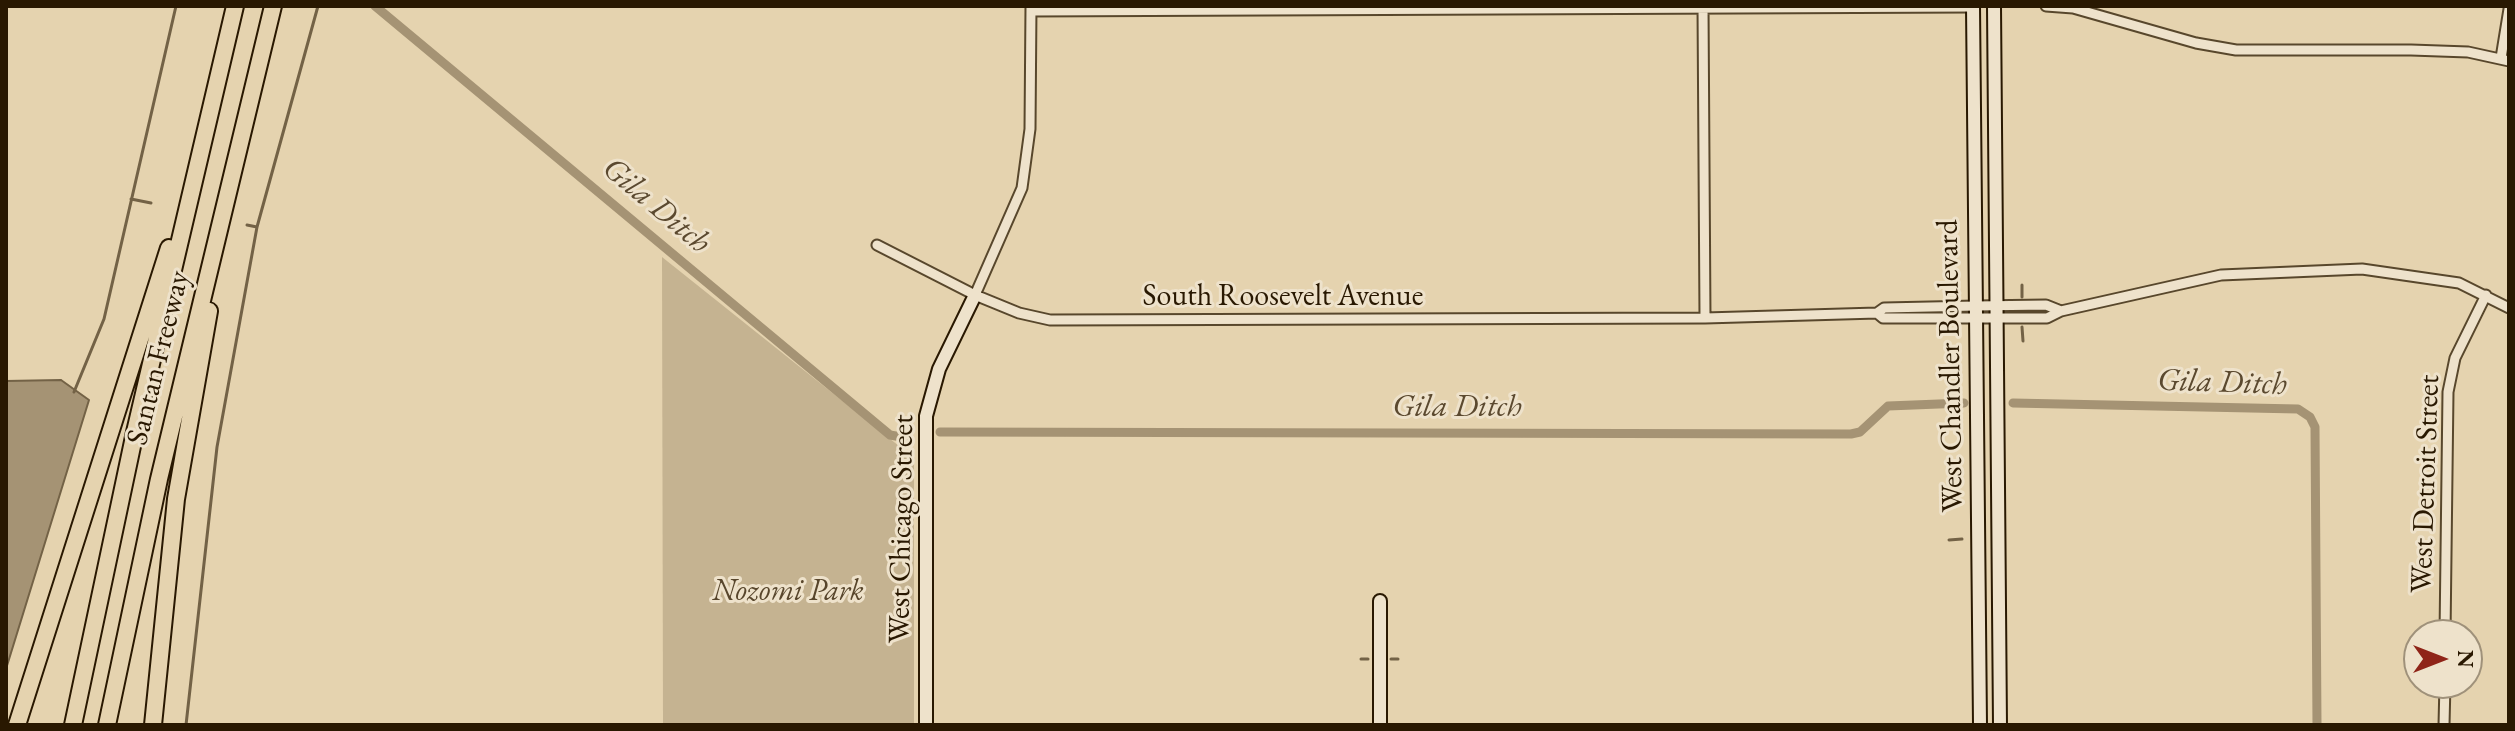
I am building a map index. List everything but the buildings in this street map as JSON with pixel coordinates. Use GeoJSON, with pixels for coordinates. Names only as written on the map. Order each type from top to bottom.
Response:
{"type":"FeatureCollection","features":[{"type":"Feature","properties":{"kind":"highway","name":"Santan Freeway"},"geometry":{"type":"LineString","coordinates":[[73,725],[124,480],[235,6]]}},
{"type":"Feature","properties":{"kind":"highway","name":"Santan Freeway"},"geometry":{"type":"LineString","coordinates":[[107,725],[148,527],[273,6]]}},
{"type":"Feature","properties":{"kind":"highway"},"geometry":{"type":"LineString","coordinates":[[17,725],[199,160]]}},
{"type":"Feature","properties":{"kind":"highway"},"geometry":{"type":"LineString","coordinates":[[153,725],[176,499],[224,213]]}},
{"type":"Feature","properties":{"kind":"main road","name":"West Chandler Boulevard"},"geometry":{"type":"LineString","coordinates":[[1973,6],[1980,725]]}},
{"type":"Feature","properties":{"kind":"main road","name":"West Chandler Boulevard"},"geometry":{"type":"LineString","coordinates":[[1994,6],[2000,725]]}},
{"type":"Feature","properties":{"kind":"main road","name":"West Chicago Street"},"geometry":{"type":"LineString","coordinates":[[926,725],[926,416],[939,369],[975,295]]}},
{"type":"Feature","properties":{"kind":"main road"},"geometry":{"type":"LineString","coordinates":[[1380,601],[1380,725]]}},
{"type":"Feature","properties":{"kind":"street"},"geometry":{"type":"LineString","coordinates":[[1703,6],[1705,318]]}},
{"type":"Feature","properties":{"kind":"street"},"geometry":{"type":"LineString","coordinates":[[975,295],[1022,188],[1030,129],[1031,8],[1973,6]]}},
{"type":"Feature","properties":{"kind":"street"},"geometry":{"type":"LineString","coordinates":[[2046,6],[2073,8],[2196,43],[2236,50],[2411,50],[2505,59],[2509,9]]}},
{"type":"Feature","properties":{"kind":"street","name":"South Roosevelt Avenue"},"geometry":{"type":"LineString","coordinates":[[877,245],[975,295],[1019,313],[1050,320],[1705,318],[1877,313],[1884,308],[1996,312],[2047,318],[2061,311],[2221,275],[2362,269],[2459,283],[2509,308]]}},
{"type":"Feature","properties":{"kind":"street","name":"West Detroit Street"},"geometry":{"type":"LineString","coordinates":[[2445,619],[2448,392],[2455,358],[2486,295]]}},
{"type":"Feature","properties":{"kind":"street"},"geometry":{"type":"LineString","coordinates":[[2444,725],[2445,699]]}},
{"type":"Feature","properties":{"kind":"green space","name":"Nozomi Park"},"geometry":{"type":"Polygon","coordinates":[[[662,257],[914,458],[914,725],[663,725],[662,257]]]}},
{"type":"Feature","properties":{"kind":"shaded area"},"geometry":{"type":"Polygon","coordinates":[[[61,380],[89,400],[6,669],[6,381],[61,380]]]}},
{"type":"Feature","properties":{"kind":"waterway"},"geometry":{"type":"LineString","coordinates":[[74,392],[104,319],[176,6]]}},
{"type":"Feature","properties":{"kind":"waterway"},"geometry":{"type":"LineString","coordinates":[[186,725],[217,447],[257,227],[318,6]]}},
{"type":"Feature","properties":{"kind":"waterway","name":"Gila Ditch"},"geometry":{"type":"LineString","coordinates":[[375,6],[890,435],[907,438]]}},
{"type":"Feature","properties":{"kind":"waterway"},"geometry":{"type":"LineString","coordinates":[[131,199],[151,203]]}},
{"type":"Feature","properties":{"kind":"waterway"},"geometry":{"type":"LineString","coordinates":[[247,225],[257,227]]}},
{"type":"Feature","properties":{"kind":"waterway"},"geometry":{"type":"LineString","coordinates":[[2022,285],[2022,297]]}},
{"type":"Feature","properties":{"kind":"waterway"},"geometry":{"type":"LineString","coordinates":[[2022,327],[2023,341]]}},
{"type":"Feature","properties":{"kind":"waterway","name":"Gila Ditch"},"geometry":{"type":"LineString","coordinates":[[940,432],[1851,434],[1860,432],[1888,406],[1964,403]]}},
{"type":"Feature","properties":{"kind":"waterway","name":"Gila Ditch"},"geometry":{"type":"LineString","coordinates":[[2013,403],[2298,409],[2310,417],[2315,427],[2317,725]]}},
{"type":"Feature","properties":{"kind":"waterway"},"geometry":{"type":"LineString","coordinates":[[1949,540],[1962,539]]}},
{"type":"Feature","properties":{"kind":"waterway"},"geometry":{"type":"LineString","coordinates":[[1361,659],[1368,659]]}},
{"type":"Feature","properties":{"kind":"waterway"},"geometry":{"type":"LineString","coordinates":[[1391,659],[1398,659]]}}]}
